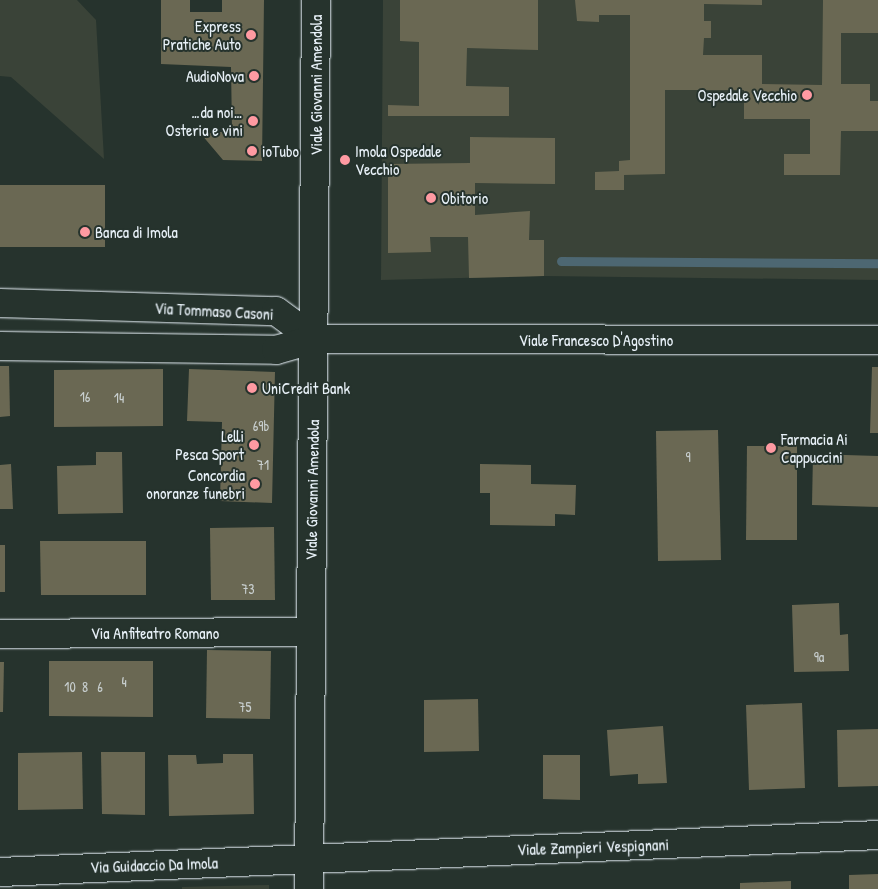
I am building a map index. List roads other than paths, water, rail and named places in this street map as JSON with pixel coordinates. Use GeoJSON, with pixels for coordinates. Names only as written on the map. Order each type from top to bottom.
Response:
{"type":"FeatureCollection","features":[{"type":"Feature","properties":{"kind":"street","name":"Viale Giovanni Amendola"},"geometry":{"type":"LineString","coordinates":[[309,889],[316,0]]}},
{"type":"Feature","properties":{"kind":"street","name":"Via Tommaso Casoni"},"geometry":{"type":"LineString","coordinates":[[0,303],[276,311],[314,339]]}},
{"type":"Feature","properties":{"kind":"street","name":"Viale Francesco D'Agostino"},"geometry":{"type":"LineString","coordinates":[[314,339],[878,340]]}},
{"type":"Feature","properties":{"kind":"street"},"geometry":{"type":"LineString","coordinates":[[0,346],[276,350],[314,339]]}},
{"type":"Feature","properties":{"kind":"street","name":"Via Anfiteatro Romano"},"geometry":{"type":"LineString","coordinates":[[0,634],[310,632]]}},
{"type":"Feature","properties":{"kind":"street","name":"Viale Zampieri Vespignani"},"geometry":{"type":"LineString","coordinates":[[309,859],[878,835]]}},
{"type":"Feature","properties":{"kind":"street","name":"Via Guidaccio Da Imola"},"geometry":{"type":"LineString","coordinates":[[0,872],[309,859]]}},
{"type":"Feature","properties":{"kind":"waterway"},"geometry":{"type":"LineString","coordinates":[[561,261],[878,263]]}},
{"type":"Feature","properties":{"kind":"place","name":"Express Pratiche Auto"},"geometry":{"type":"Point","coordinates":[251,35]}},
{"type":"Feature","properties":{"kind":"place","name":"AudioNova"},"geometry":{"type":"Point","coordinates":[254,76]}},
{"type":"Feature","properties":{"kind":"place","name":"Ospedale Vecchio"},"geometry":{"type":"Point","coordinates":[807,95]}},
{"type":"Feature","properties":{"kind":"place","name":"…da noi… Osteria e vini"},"geometry":{"type":"Point","coordinates":[253,121]}},
{"type":"Feature","properties":{"kind":"place","name":"ioTubo"},"geometry":{"type":"Point","coordinates":[252,151]}},
{"type":"Feature","properties":{"kind":"place","name":"Imola Ospedale Vecchio"},"geometry":{"type":"Point","coordinates":[345,160]}},
{"type":"Feature","properties":{"kind":"place","name":"Obitorio"},"geometry":{"type":"Point","coordinates":[431,198]}},
{"type":"Feature","properties":{"kind":"place","name":"Banca di Imola"},"geometry":{"type":"Point","coordinates":[85,232]}},
{"type":"Feature","properties":{"kind":"place","name":"UniCredit Bank"},"geometry":{"type":"Point","coordinates":[252,388]}},
{"type":"Feature","properties":{"kind":"place","name":"Lelli Pesca Sport"},"geometry":{"type":"Point","coordinates":[254,445]}},
{"type":"Feature","properties":{"kind":"place","name":"Farmacia Ai Cappuccini"},"geometry":{"type":"Point","coordinates":[771,448]}},
{"type":"Feature","properties":{"kind":"place","name":"Concordia onoranze funebri"},"geometry":{"type":"Point","coordinates":[255,484]}}]}
